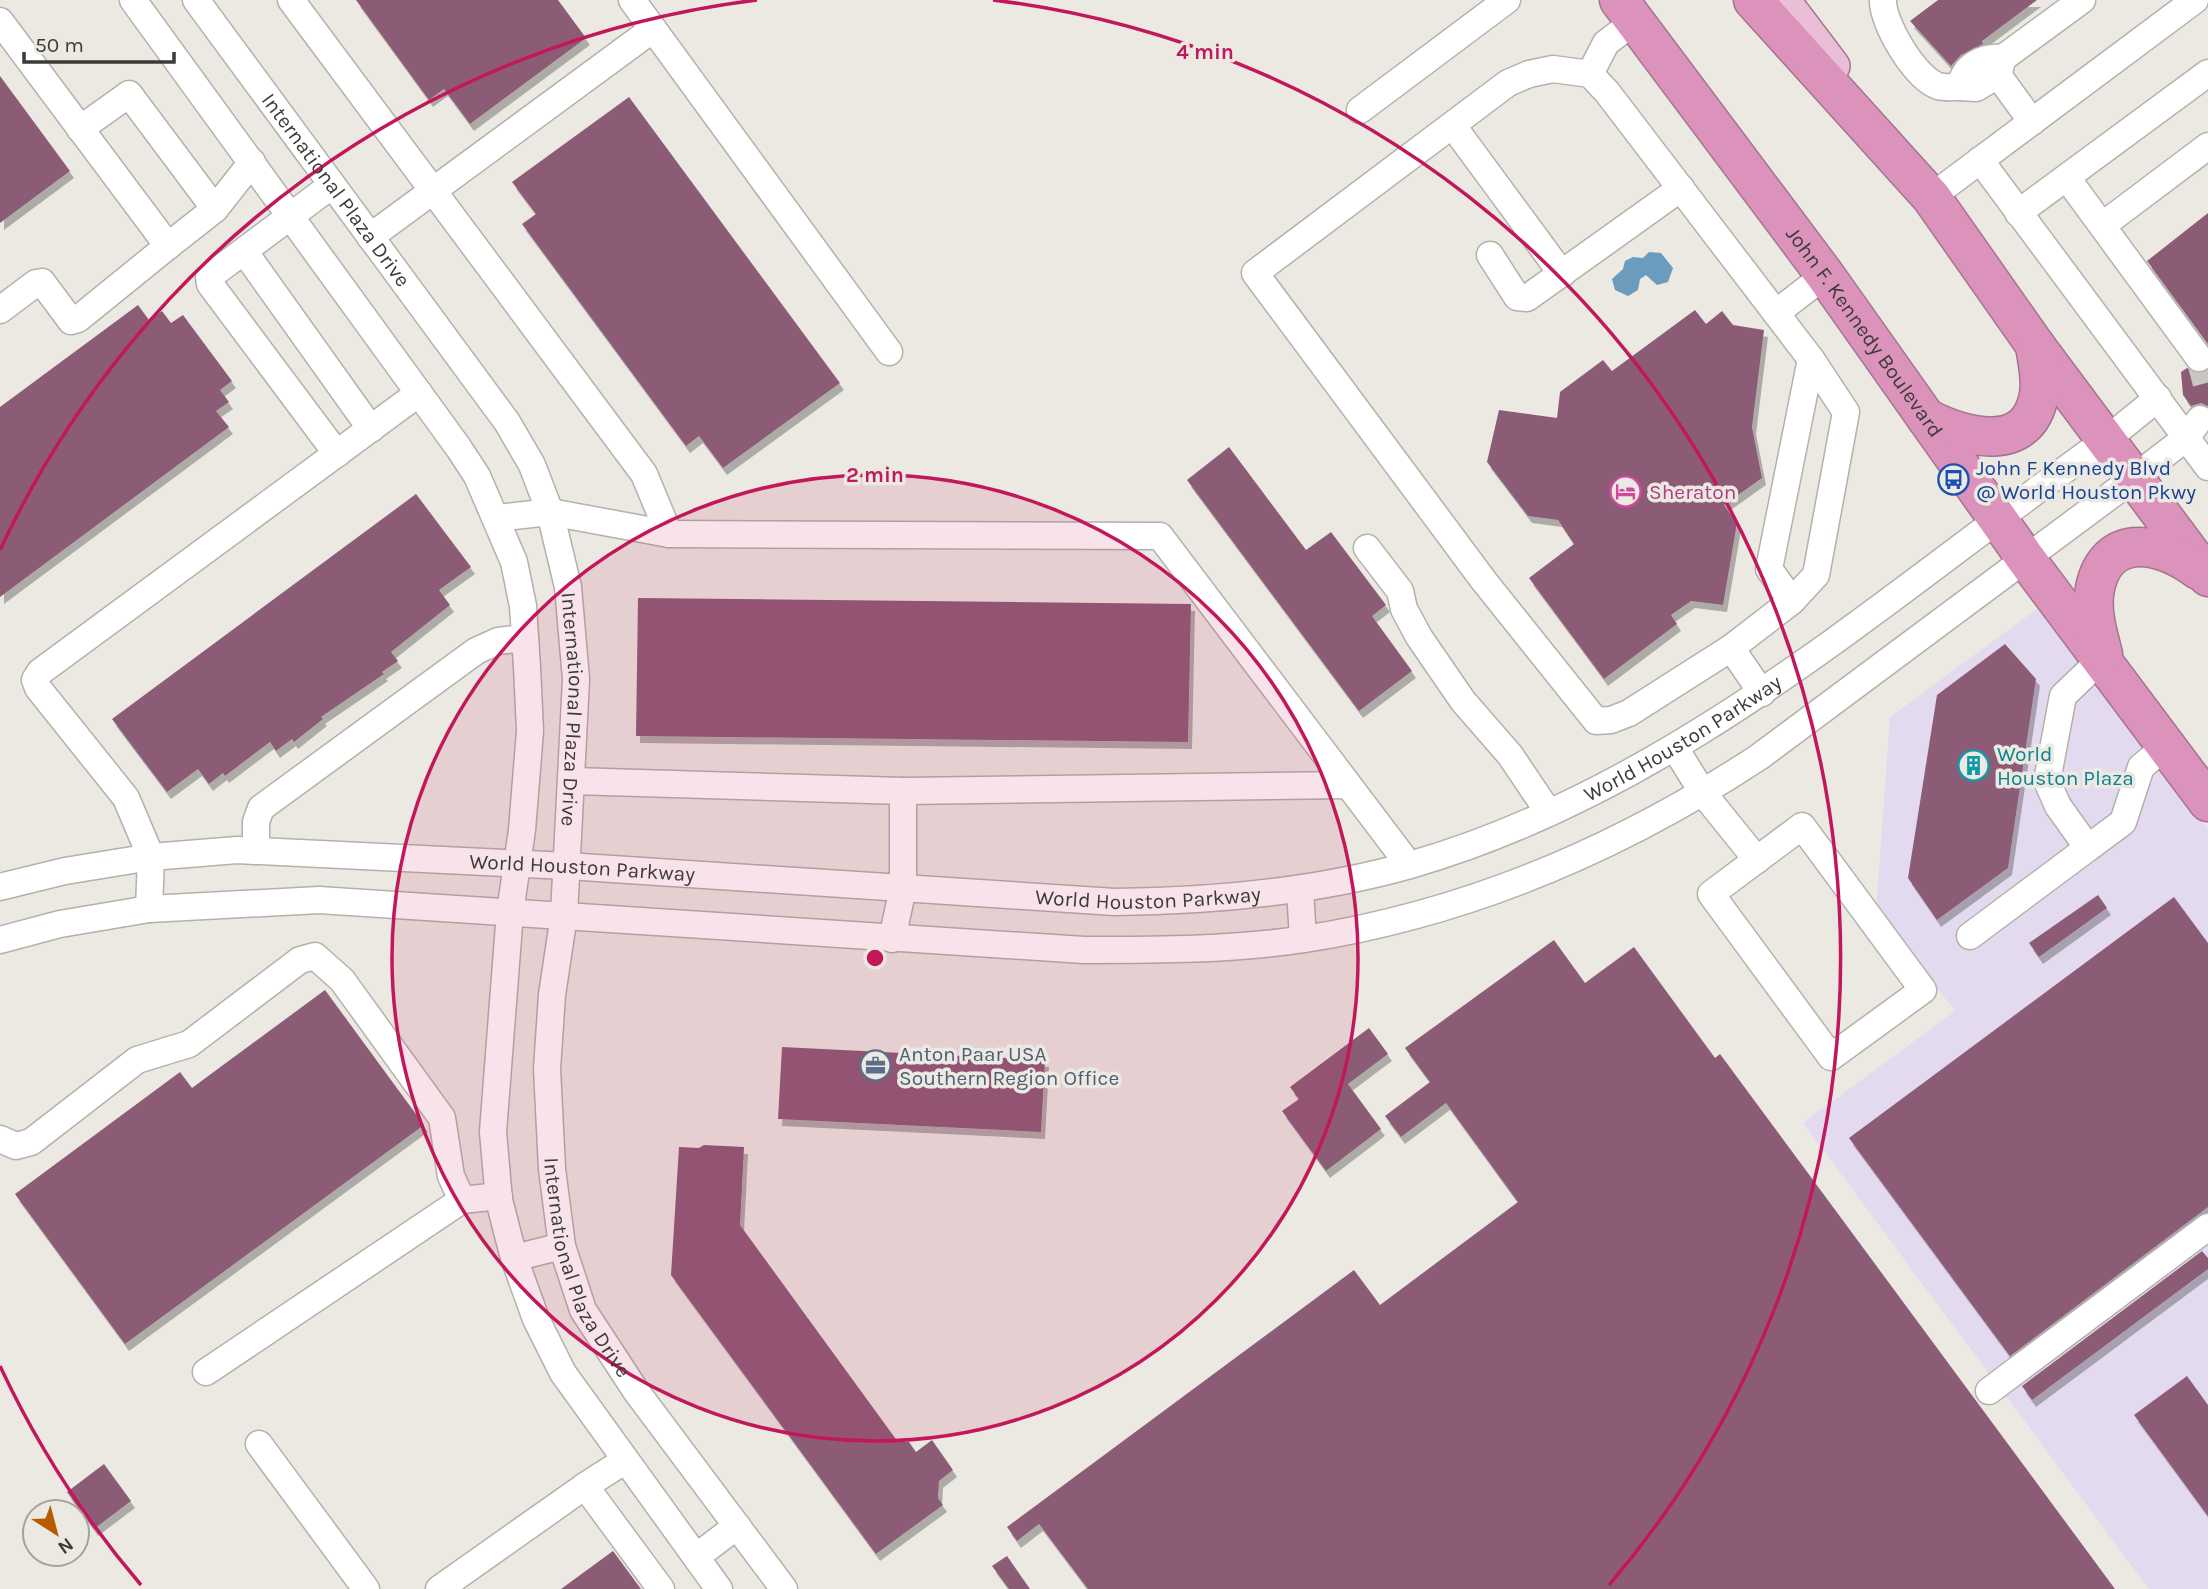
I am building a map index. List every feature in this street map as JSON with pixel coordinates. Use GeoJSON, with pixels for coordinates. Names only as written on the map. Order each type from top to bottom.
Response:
{"type":"FeatureCollection","features":[{"type":"Feature","properties":{"kind":"highway"},"geometry":{"type":"LineString","coordinates":[[1753,0],[1931,197],[2035,345],[2208,578]]}},
{"type":"Feature","properties":{"kind":"highway","name":"John F. Kennedy Boulevard"},"geometry":{"type":"LineString","coordinates":[[1627,11],[1825,275],[1999,516],[2026,559],[2208,802]]}},
{"type":"Feature","properties":{"kind":"highway"},"geometry":{"type":"LineString","coordinates":[[1926,418],[1975,438],[2002,437],[2018,428],[2032,415],[2039,394],[2035,345]]}},
{"type":"Feature","properties":{"kind":"highway"},"geometry":{"type":"LineString","coordinates":[[2106,666],[2095,618],[2094,597],[2096,581],[2109,560],[2128,547],[2164,549],[2208,578]]}},
{"type":"Feature","properties":{"kind":"main road"},"geometry":{"type":"LineString","coordinates":[[1783,0],[1931,197]]}},
{"type":"Feature","properties":{"kind":"street","name":"International Plaza Drive"},"geometry":{"type":"LineString","coordinates":[[133,0],[477,476],[514,562],[525,638],[530,731],[510,912],[493,1132],[499,1196],[514,1258],[536,1318],[563,1373],[719,1589]]}},
{"type":"Feature","properties":{"kind":"street","name":"International Plaza Drive"},"geometry":{"type":"LineString","coordinates":[[196,0],[507,422],[532,465],[550,512],[568,587],[576,679],[573,781],[564,915],[552,995],[547,1069],[552,1169],[562,1246],[583,1310],[636,1391],[784,1589]]}},
{"type":"Feature","properties":{"kind":"street"},"geometry":{"type":"LineString","coordinates":[[292,0],[644,474],[669,534]]}},
{"type":"Feature","properties":{"kind":"street"},"geometry":{"type":"LineString","coordinates":[[632,0],[889,352]]}},
{"type":"Feature","properties":{"kind":"street"},"geometry":{"type":"LineString","coordinates":[[1360,110],[1507,0]]}},
{"type":"Feature","properties":{"kind":"street"},"geometry":{"type":"LineString","coordinates":[[1883,0],[1892,34],[1925,77],[1937,86],[1960,87],[1968,70],[1989,57],[2001,67],[2032,122]]}},
{"type":"Feature","properties":{"kind":"street"},"geometry":{"type":"LineString","coordinates":[[2001,67],[2082,0]]}},
{"type":"Feature","properties":{"kind":"street"},"geometry":{"type":"LineString","coordinates":[[1931,197],[2195,0]]}},
{"type":"Feature","properties":{"kind":"street"},"geometry":{"type":"LineString","coordinates":[[1590,74],[1627,11]]}},
{"type":"Feature","properties":{"kind":"street"},"geometry":{"type":"LineString","coordinates":[[0,21],[168,246]]}},
{"type":"Feature","properties":{"kind":"street"},"geometry":{"type":"LineString","coordinates":[[370,237],[653,29]]}},
{"type":"Feature","properties":{"kind":"street"},"geometry":{"type":"LineString","coordinates":[[1553,69],[1590,74],[1607,92],[1811,359],[1846,412],[1816,575],[1792,601],[1731,648],[1629,713],[1611,720],[1596,720],[1484,581],[1255,273],[1453,126],[1508,83],[1529,74],[1553,69]]}},
{"type":"Feature","properties":{"kind":"street"},"geometry":{"type":"LineString","coordinates":[[2018,212],[2208,73]]}},
{"type":"Feature","properties":{"kind":"street"},"geometry":{"type":"LineString","coordinates":[[80,128],[129,94],[215,209]]}},
{"type":"Feature","properties":{"kind":"street"},"geometry":{"type":"LineString","coordinates":[[1453,126],[1562,274]]}},
{"type":"Feature","properties":{"kind":"street"},"geometry":{"type":"LineString","coordinates":[[2103,225],[2208,146]]}},
{"type":"Feature","properties":{"kind":"street"},"geometry":{"type":"LineString","coordinates":[[1980,160],[2158,398],[2193,428],[2208,467]]}},
{"type":"Feature","properties":{"kind":"street"},"geometry":{"type":"LineString","coordinates":[[0,310],[36,283],[42,282],[65,317],[71,321],[78,319],[215,209],[252,162]]}},
{"type":"Feature","properties":{"kind":"street"},"geometry":{"type":"LineString","coordinates":[[2067,177],[2199,358]]}},
{"type":"Feature","properties":{"kind":"street"},"geometry":{"type":"LineString","coordinates":[[332,185],[209,277],[211,284],[337,454]]}},
{"type":"Feature","properties":{"kind":"street"},"geometry":{"type":"LineString","coordinates":[[1490,255],[1521,299],[1562,274],[1681,188]]}},
{"type":"Feature","properties":{"kind":"street"},"geometry":{"type":"LineString","coordinates":[[244,251],[371,429]]}},
{"type":"Feature","properties":{"kind":"street"},"geometry":{"type":"LineString","coordinates":[[1776,313],[1825,275]]}},
{"type":"Feature","properties":{"kind":"street"},"geometry":{"type":"LineString","coordinates":[[1792,601],[1769,569],[1811,359]]}},
{"type":"Feature","properties":{"kind":"street"},"geometry":{"type":"LineString","coordinates":[[149,909],[150,857],[126,798],[38,688],[35,680],[40,672],[419,393]]}},
{"type":"Feature","properties":{"kind":"street","name":"World Houston Parkway"},"geometry":{"type":"LineString","coordinates":[[0,887],[150,857],[256,851],[567,866],[1128,902],[1192,901],[1300,888],[1409,865],[1549,813],[1675,748],[1762,693],[1999,516],[2106,440],[2158,398]]}},
{"type":"Feature","properties":{"kind":"street"},"geometry":{"type":"LineString","coordinates":[[0,940],[60,924],[149,909],[319,900],[1084,950],[1193,950],[1303,939],[1437,911],[1591,852],[1703,793],[1759,757],[2026,559],[2134,478],[2193,428]]}},
{"type":"Feature","properties":{"kind":"street"},"geometry":{"type":"LineString","coordinates":[[497,519],[550,512],[669,534],[1160,536],[1409,865]]}},
{"type":"Feature","properties":{"kind":"street"},"geometry":{"type":"LineString","coordinates":[[1367,548],[1400,591],[1405,609],[1419,637],[1463,701],[1510,755],[1549,813]]}},
{"type":"Feature","properties":{"kind":"street"},"geometry":{"type":"LineString","coordinates":[[256,851],[256,822],[261,808],[476,651],[498,641],[525,638]]}},
{"type":"Feature","properties":{"kind":"street"},"geometry":{"type":"LineString","coordinates":[[1731,648],[1762,693]]}},
{"type":"Feature","properties":{"kind":"street"},"geometry":{"type":"LineString","coordinates":[[2088,848],[2058,806],[2047,781],[2063,696],[2090,670],[2106,666]]}},
{"type":"Feature","properties":{"kind":"street"},"geometry":{"type":"LineString","coordinates":[[1970,936],[2123,822],[2141,767],[2166,746]]}},
{"type":"Feature","properties":{"kind":"street"},"geometry":{"type":"LineString","coordinates":[[1675,748],[1703,793],[1756,860]]}},
{"type":"Feature","properties":{"kind":"street"},"geometry":{"type":"LineString","coordinates":[[573,781],[903,791],[1348,785]]}},
{"type":"Feature","properties":{"kind":"street"},"geometry":{"type":"LineString","coordinates":[[892,939],[903,888],[903,791]]}},
{"type":"Feature","properties":{"kind":"street"},"geometry":{"type":"LineString","coordinates":[[1802,826],[1923,990],[1831,1057],[1711,894],[1756,860],[1802,826]]}},
{"type":"Feature","properties":{"kind":"street"},"geometry":{"type":"LineString","coordinates":[[1300,888],[1303,939]]}},
{"type":"Feature","properties":{"kind":"street"},"geometry":{"type":"LineString","coordinates":[[0,1139],[16,1146],[32,1142],[137,1060],[189,1044],[300,961],[315,956],[342,980],[442,1118],[451,1177],[463,1200]]}},
{"type":"Feature","properties":{"kind":"street"},"geometry":{"type":"LineString","coordinates":[[206,1372],[463,1200],[499,1196]]}},
{"type":"Feature","properties":{"kind":"street"},"geometry":{"type":"LineString","coordinates":[[1989,1391],[2208,1227]]}},
{"type":"Feature","properties":{"kind":"street"},"geometry":{"type":"LineString","coordinates":[[514,1258],[562,1246]]}},
{"type":"Feature","properties":{"kind":"street"},"geometry":{"type":"LineString","coordinates":[[259,1444],[366,1589]]}},
{"type":"Feature","properties":{"kind":"street"},"geometry":{"type":"LineString","coordinates":[[439,1589],[624,1461]]}},
{"type":"Feature","properties":{"kind":"street"},"geometry":{"type":"LineString","coordinates":[[585,1486],[661,1589]]}},
{"type":"Feature","properties":{"kind":"street"},"geometry":{"type":"LineString","coordinates":[[696,1557],[737,1526]]}},
{"type":"Feature","properties":{"kind":"shaded area"},"geometry":{"type":"Polygon","coordinates":[[[2042,605],[2208,828],[2208,1589],[2149,1589],[1803,1123],[1955,1011],[1876,911],[1890,717],[2042,605]]]}},
{"type":"Feature","properties":{"kind":"water"},"geometry":{"type":"Polygon","coordinates":[[[1649,252],[1661,253],[1673,268],[1668,282],[1657,285],[1646,275],[1640,279],[1638,290],[1628,296],[1615,290],[1612,279],[1623,269],[1625,261],[1633,257],[1643,258],[1649,252]]]}},
{"type":"Feature","properties":{"kind":"building"},"geometry":{"type":"Polygon","coordinates":[[[356,0],[558,0],[586,38],[470,124],[444,89],[429,100],[356,0]]]}},
{"type":"Feature","properties":{"kind":"building"},"geometry":{"type":"Polygon","coordinates":[[[1938,0],[2037,0],[1982,41],[1983,44],[1961,55],[1951,66],[1910,21],[1938,0]]]}},
{"type":"Feature","properties":{"kind":"building"},"geometry":{"type":"Polygon","coordinates":[[[0,76],[70,171],[0,223],[0,76]]]}},
{"type":"Feature","properties":{"kind":"building"},"geometry":{"type":"Polygon","coordinates":[[[629,97],[840,383],[723,468],[699,436],[686,446],[522,224],[536,214],[512,182],[629,97]]]}},
{"type":"Feature","properties":{"kind":"building"},"geometry":{"type":"Polygon","coordinates":[[[2208,213],[2208,344],[2147,261],[2208,213]]]}},
{"type":"Feature","properties":{"kind":"building"},"geometry":{"type":"Polygon","coordinates":[[[138,305],[149,320],[162,311],[171,323],[183,315],[232,381],[220,390],[229,402],[216,411],[229,427],[0,597],[0,407],[138,305]]]}},
{"type":"Feature","properties":{"kind":"building","name":"Sheraton"},"geometry":{"type":"Polygon","coordinates":[[[1695,310],[1706,324],[1722,311],[1733,325],[1764,330],[1752,427],[1762,478],[1724,505],[1737,523],[1723,605],[1691,601],[1671,615],[1677,624],[1604,679],[1529,578],[1574,544],[1558,520],[1528,516],[1487,462],[1499,410],[1557,418],[1560,392],[1603,360],[1612,371],[1695,310]]]}},
{"type":"Feature","properties":{"kind":"building"},"geometry":{"type":"Polygon","coordinates":[[[2187,368],[2200,374],[2208,371],[2208,406],[2201,403],[2191,406],[2183,395],[2181,372],[2187,368]]]}},
{"type":"Feature","properties":{"kind":"building"},"geometry":{"type":"Polygon","coordinates":[[[1229,447],[1306,550],[1331,532],[1386,605],[1372,616],[1412,671],[1359,711],[1187,480],[1229,447]]]}},
{"type":"Feature","properties":{"kind":"building"},"geometry":{"type":"Polygon","coordinates":[[[416,494],[471,567],[439,590],[450,605],[391,652],[398,661],[382,672],[384,674],[321,717],[323,719],[294,742],[292,739],[276,751],[270,742],[225,776],[223,773],[209,784],[198,769],[167,792],[112,719],[416,494]]]}},
{"type":"Feature","properties":{"kind":"building"},"geometry":{"type":"Polygon","coordinates":[[[638,598],[1191,604],[1188,742],[636,736],[638,598]]]}},
{"type":"Feature","properties":{"kind":"building","name":"World Houston Plaza"},"geometry":{"type":"Polygon","coordinates":[[[2005,644],[2036,679],[2008,868],[1937,920],[1908,878],[1937,695],[2005,644]]]}},
{"type":"Feature","properties":{"kind":"building"},"geometry":{"type":"Polygon","coordinates":[[[2098,895],[2107,908],[2039,957],[2029,943],[2098,895]]]}},
{"type":"Feature","properties":{"kind":"building"},"geometry":{"type":"Polygon","coordinates":[[[2174,897],[2208,943],[2208,1207],[2010,1356],[1849,1138],[2174,897]]]}},
{"type":"Feature","properties":{"kind":"building"},"geometry":{"type":"Polygon","coordinates":[[[1554,940],[1585,983],[1634,947],[1715,1058],[1720,1054],[2115,1589],[1088,1589],[1039,1524],[1017,1541],[1007,1527],[1354,1270],[1380,1305],[1518,1202],[1446,1103],[1401,1137],[1385,1116],[1430,1082],[1405,1048],[1554,940]]]}},
{"type":"Feature","properties":{"kind":"building"},"geometry":{"type":"Polygon","coordinates":[[[325,990],[424,1125],[125,1344],[15,1194],[180,1072],[192,1088],[325,990]]]}},
{"type":"Feature","properties":{"kind":"building"},"geometry":{"type":"Polygon","coordinates":[[[1369,1028],[1388,1054],[1348,1084],[1381,1129],[1326,1171],[1282,1111],[1299,1099],[1290,1087],[1369,1028]]]}},
{"type":"Feature","properties":{"kind":"building"},"geometry":{"type":"Polygon","coordinates":[[[782,1047],[1045,1060],[1041,1132],[778,1119],[782,1047]]]}},
{"type":"Feature","properties":{"kind":"building"},"geometry":{"type":"Polygon","coordinates":[[[704,1145],[744,1147],[740,1225],[898,1442],[909,1442],[916,1452],[932,1440],[953,1470],[939,1481],[938,1498],[943,1505],[876,1554],[671,1275],[679,1147],[699,1148],[704,1145]]]}},
{"type":"Feature","properties":{"kind":"building"},"geometry":{"type":"Polygon","coordinates":[[[2202,1251],[2208,1258],[2208,1269],[2032,1400],[2022,1386],[2202,1251]]]}},
{"type":"Feature","properties":{"kind":"building"},"geometry":{"type":"Polygon","coordinates":[[[2187,1376],[2208,1405],[2208,1516],[2134,1415],[2187,1376]]]}},
{"type":"Feature","properties":{"kind":"building"},"geometry":{"type":"Polygon","coordinates":[[[104,1464],[131,1501],[94,1529],[91,1525],[91,1498],[71,1498],[67,1492],[104,1464]]]}},
{"type":"Feature","properties":{"kind":"building"},"geometry":{"type":"Polygon","coordinates":[[[613,1551],[641,1589],[561,1589],[613,1551]]]}},
{"type":"Feature","properties":{"kind":"building"},"geometry":{"type":"Polygon","coordinates":[[[1007,1556],[1030,1589],[1009,1589],[992,1566],[1007,1556]]]}},
{"type":"Feature","properties":{"kind":"tunnel"},"geometry":{"type":"LineString","coordinates":[[2199,358],[2208,392]]}},
{"type":"Feature","properties":{"kind":"place","name":"John F Kennedy Blvd @ World Houston Pkwy"},"geometry":{"type":"Point","coordinates":[1953,480]}},
{"type":"Feature","properties":{"kind":"place","name":"Sheraton"},"geometry":{"type":"Point","coordinates":[1626,492]}},
{"type":"Feature","properties":{"kind":"place","name":"World Houston Plaza"},"geometry":{"type":"Point","coordinates":[1974,766]}},
{"type":"Feature","properties":{"kind":"place","name":"Anton Paar USA Southern Region Office"},"geometry":{"type":"Point","coordinates":[876,1066]}}]}
